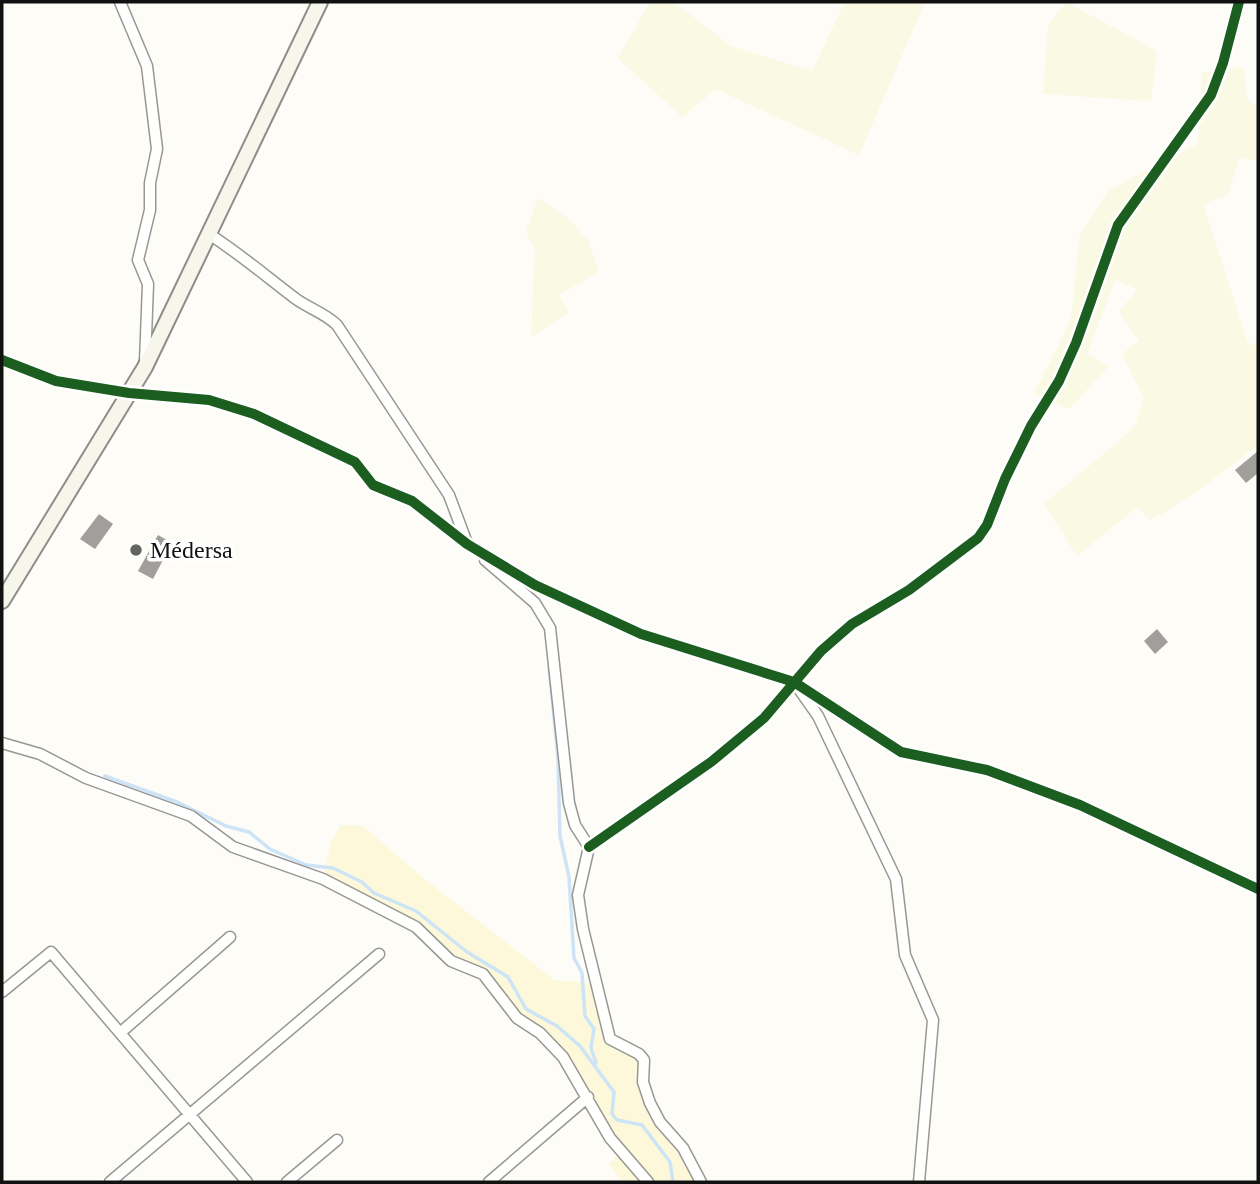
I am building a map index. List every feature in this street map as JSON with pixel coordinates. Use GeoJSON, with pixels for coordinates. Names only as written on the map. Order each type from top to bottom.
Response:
{"type":"FeatureCollection","features":[{"type":"Feature","properties":{"kind":"street"},"geometry":{"type":"LineString","coordinates":[[120,2],[147,66],[157,149],[150,183],[150,210],[138,260],[148,284],[144,311],[145,367]]}},
{"type":"Feature","properties":{"kind":"street"},"geometry":{"type":"LineString","coordinates":[[2,601],[145,367],[320,2]]}},
{"type":"Feature","properties":{"kind":"street"},"geometry":{"type":"LineString","coordinates":[[701,1182],[683,1148],[660,1122],[650,1103],[643,1082],[644,1060],[639,1054],[610,1039],[583,929],[578,895],[589,847],[711,762],[764,718],[821,651],[852,624],[909,590],[978,538],[987,525],[1005,479],[1076,343],[1118,225],[1211,95],[1223,63],[1239,2]]}},
{"type":"Feature","properties":{"kind":"street"},"geometry":{"type":"LineString","coordinates":[[209,234],[255,264],[297,300],[328,316],[337,325],[449,495],[467,544],[535,585],[641,634],[794,682],[901,752],[987,770],[1080,805],[1258,889]]}},
{"type":"Feature","properties":{"kind":"street"},"geometry":{"type":"LineString","coordinates":[[2,360],[56,381],[129,393],[209,400],[254,414],[355,462],[373,485],[412,501],[467,544],[535,603],[550,628],[569,803],[575,825],[589,847]]}},
{"type":"Feature","properties":{"kind":"street"},"geometry":{"type":"LineString","coordinates":[[794,682],[818,716],[896,879],[905,955],[933,1020],[919,1182]]}},
{"type":"Feature","properties":{"kind":"street"},"geometry":{"type":"LineString","coordinates":[[2,743],[40,754],[86,778],[191,816],[233,848],[323,879],[416,927],[451,961],[483,974],[493,983],[517,1018],[540,1033],[563,1057],[610,1138],[648,1182]]}},
{"type":"Feature","properties":{"kind":"street"},"geometry":{"type":"LineString","coordinates":[[120,1033],[230,937]]}},
{"type":"Feature","properties":{"kind":"street"},"geometry":{"type":"LineString","coordinates":[[2,992],[51,952],[247,1182]]}},
{"type":"Feature","properties":{"kind":"street"},"geometry":{"type":"LineString","coordinates":[[110,1182],[379,954]]}},
{"type":"Feature","properties":{"kind":"street"},"geometry":{"type":"LineString","coordinates":[[489,1182],[587,1097]]}},
{"type":"Feature","properties":{"kind":"street"},"geometry":{"type":"LineString","coordinates":[[287,1182],[337,1140]]}},
{"type":"Feature","properties":{"kind":"green space"},"geometry":{"type":"Polygon","coordinates":[[[650,2],[674,2],[731,46],[812,71],[845,2],[925,2],[859,155],[716,89],[682,117],[618,58],[650,2]]]}},
{"type":"Feature","properties":{"kind":"green space"},"geometry":{"type":"Polygon","coordinates":[[[1066,2],[1157,51],[1151,101],[1043,94],[1048,26],[1066,2]]]}},
{"type":"Feature","properties":{"kind":"green space"},"geometry":{"type":"Polygon","coordinates":[[[1244,67],[1247,99],[1258,108],[1258,160],[1239,158],[1228,195],[1203,204],[1249,346],[1258,342],[1258,445],[1192,495],[1151,520],[1137,507],[1077,556],[1044,504],[1134,428],[1144,398],[1122,354],[1139,341],[1119,312],[1137,289],[1115,280],[1087,355],[1109,366],[1069,409],[1034,394],[1071,320],[1080,234],[1108,191],[1198,144],[1202,73],[1244,67]]]}},
{"type":"Feature","properties":{"kind":"green space"},"geometry":{"type":"Polygon","coordinates":[[[541,198],[571,221],[588,241],[599,272],[559,295],[569,313],[531,337],[535,249],[526,232],[536,203],[541,198]]]}},
{"type":"Feature","properties":{"kind":"sand"},"geometry":{"type":"Polygon","coordinates":[[[341,825],[363,826],[422,877],[554,980],[595,984],[610,1039],[639,1054],[650,1103],[701,1182],[622,1182],[609,1164],[622,1152],[563,1057],[517,1018],[493,983],[451,961],[416,927],[323,879],[331,842],[341,825]]]}},
{"type":"Feature","properties":{"kind":"building"},"geometry":{"type":"Polygon","coordinates":[[[1258,451],[1258,473],[1246,483],[1235,470],[1258,451]]]}},
{"type":"Feature","properties":{"kind":"building"},"geometry":{"type":"Polygon","coordinates":[[[99,514],[113,524],[95,549],[80,539],[99,514]]]}},
{"type":"Feature","properties":{"kind":"building"},"geometry":{"type":"Polygon","coordinates":[[[158,535],[172,543],[153,579],[138,571],[158,535]]]}},
{"type":"Feature","properties":{"kind":"building"},"geometry":{"type":"Polygon","coordinates":[[[1157,629],[1168,642],[1155,654],[1144,641],[1157,629]]]}},
{"type":"Feature","properties":{"kind":"waterway"},"geometry":{"type":"LineString","coordinates":[[549,667],[558,757],[560,836],[569,877],[574,958],[582,973],[585,1016],[594,1029],[591,1048],[596,1063]]}},
{"type":"Feature","properties":{"kind":"waterway"},"geometry":{"type":"LineString","coordinates":[[105,776],[177,802],[226,826],[249,832],[270,849],[306,865],[333,868],[362,882],[374,893],[416,911],[467,952],[508,977],[526,1009],[557,1026],[580,1046],[614,1092],[612,1114],[617,1120],[642,1125],[670,1162],[673,1182]]}},
{"type":"Feature","properties":{"kind":"cycle path"},"geometry":{"type":"LineString","coordinates":[[589,847],[711,762],[764,718],[821,651],[852,624],[909,590],[978,538],[987,525],[1005,479],[1031,426],[1059,381],[1076,343],[1118,225],[1211,95],[1223,63],[1239,2]]}},
{"type":"Feature","properties":{"kind":"cycle path"},"geometry":{"type":"LineString","coordinates":[[2,360],[56,381],[129,393],[209,400],[254,414],[355,462],[373,485],[412,501],[467,544],[535,585],[641,634],[794,682],[901,752],[987,770],[1080,805],[1258,889]]}},
{"type":"Feature","properties":{"kind":"place","name":"Médersa"},"geometry":{"type":"Point","coordinates":[136,550]}}]}
